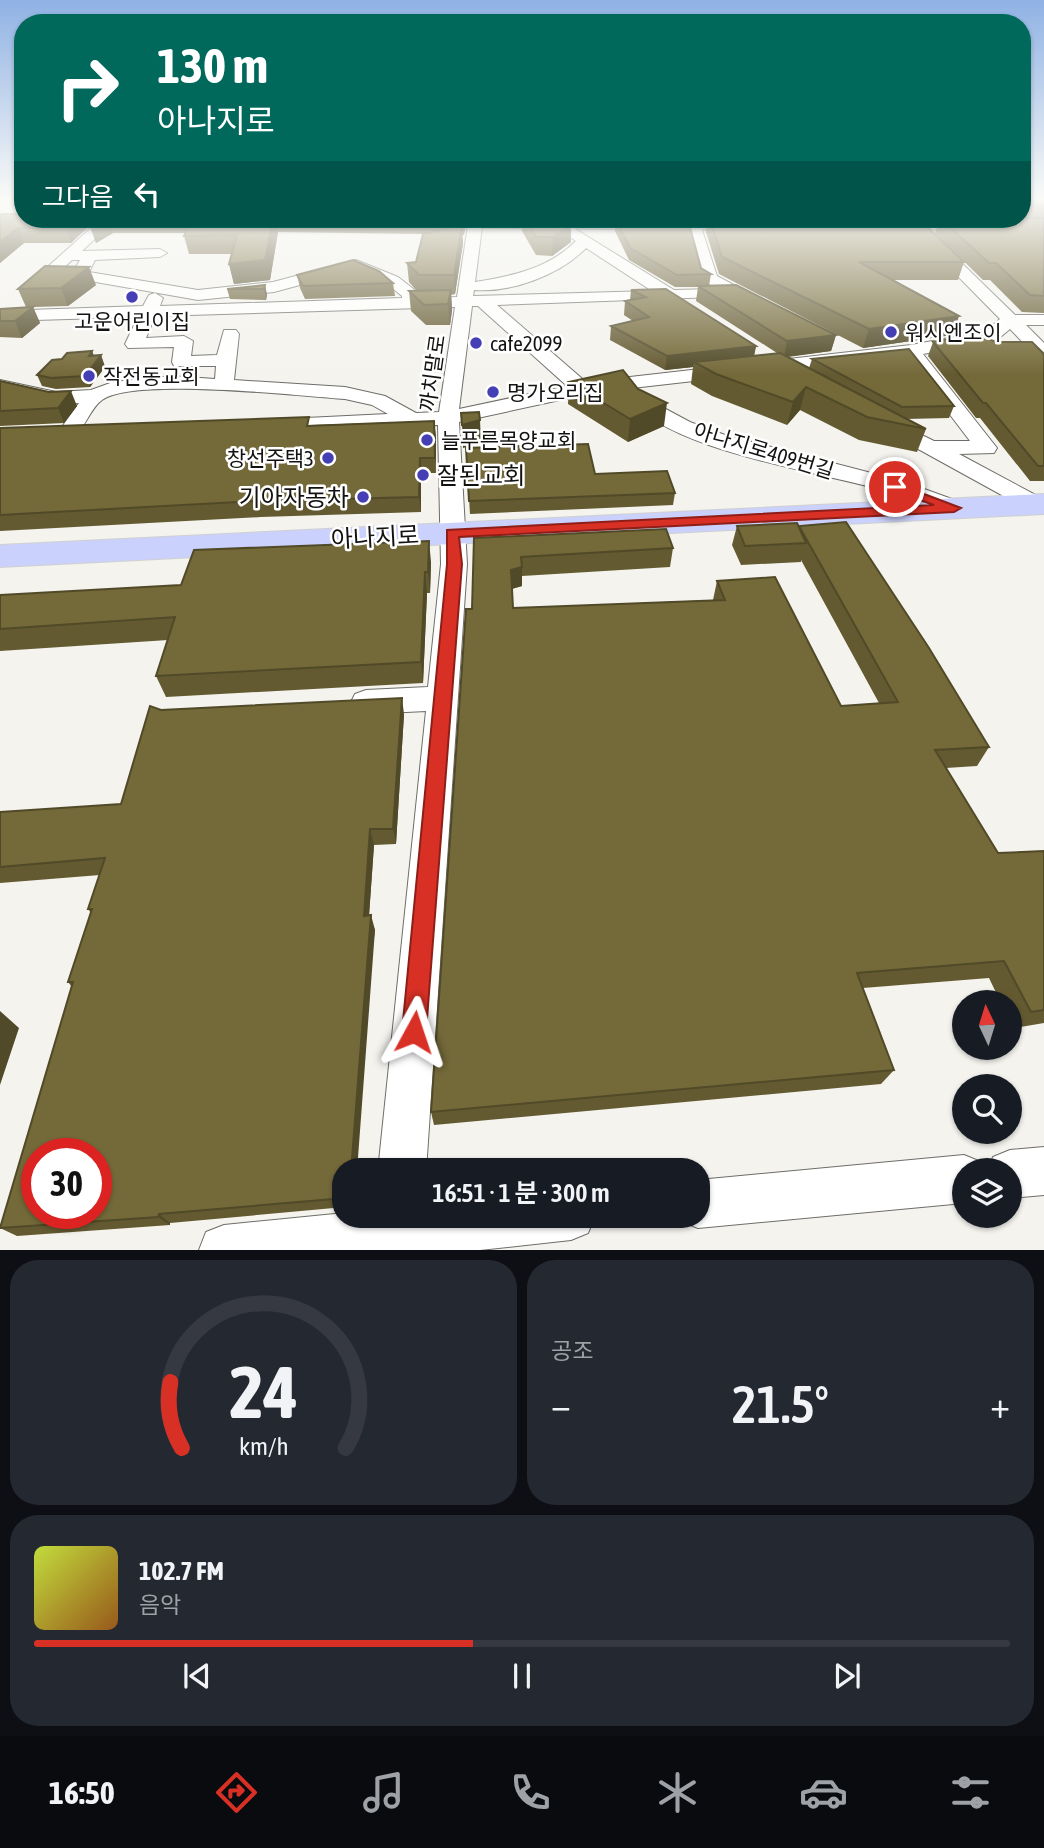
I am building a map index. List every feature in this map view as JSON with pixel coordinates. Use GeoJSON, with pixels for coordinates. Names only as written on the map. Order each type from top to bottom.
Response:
{"type":"FeatureCollection","features":[{"type":"Feature","properties":{"kind":"main road","name":"아나지로"},"geometry":{"type":"LineString","coordinates":[[0,556],[1040,504]]}},
{"type":"Feature","properties":{"kind":"street"},"geometry":{"type":"LineString","coordinates":[[1,317],[66,258]]}},
{"type":"Feature","properties":{"kind":"street"},"geometry":{"type":"LineString","coordinates":[[89,258],[79,275],[198,295],[238,293],[309,279],[356,265],[392,280],[410,294],[411,303]]}},
{"type":"Feature","properties":{"kind":"street","name":"까치말로"},"geometry":{"type":"LineString","coordinates":[[403,1158],[454,564],[448,418],[471,297],[474,258]]}},
{"type":"Feature","properties":{"kind":"street"},"geometry":{"type":"LineString","coordinates":[[471,297],[562,258]]}},
{"type":"Feature","properties":{"kind":"street"},"geometry":{"type":"LineString","coordinates":[[612,258],[701,315]]}},
{"type":"Feature","properties":{"kind":"street"},"geometry":{"type":"LineString","coordinates":[[1,317],[411,303],[471,297],[668,293],[743,296],[710,279],[704,258]]}},
{"type":"Feature","properties":{"kind":"street"},"geometry":{"type":"LineString","coordinates":[[948,258],[1044,353]]}},
{"type":"Feature","properties":{"kind":"street"},"geometry":{"type":"LineString","coordinates":[[160,290],[146,312],[134,344],[184,341],[181,362],[227,345],[225,384]]}},
{"type":"Feature","properties":{"kind":"street"},"geometry":{"type":"LineString","coordinates":[[471,297],[582,389]]}},
{"type":"Feature","properties":{"kind":"street"},"geometry":{"type":"LineString","coordinates":[[248,425],[448,418],[582,389],[628,382],[911,351],[992,335],[1010,320],[1044,320]]}},
{"type":"Feature","properties":{"kind":"street"},"geometry":{"type":"LineString","coordinates":[[834,344],[859,356]]}},
{"type":"Feature","properties":{"kind":"street"},"geometry":{"type":"LineString","coordinates":[[756,350],[813,383]]}},
{"type":"Feature","properties":{"kind":"street"},"geometry":{"type":"LineString","coordinates":[[911,351],[986,449],[929,446]]}},
{"type":"Feature","properties":{"kind":"street"},"geometry":{"type":"LineString","coordinates":[[0,386],[56,398],[94,396],[113,388],[172,382],[345,393],[379,400],[412,419]]}},
{"type":"Feature","properties":{"kind":"street","name":"아나지로409번길"},"geometry":{"type":"LineString","coordinates":[[628,382],[644,405],[707,435],[773,456],[895,487],[954,508]]}},
{"type":"Feature","properties":{"kind":"street"},"geometry":{"type":"LineString","coordinates":[[71,431],[94,396]]}},
{"type":"Feature","properties":{"kind":"street"},"geometry":{"type":"LineString","coordinates":[[871,415],[1040,504]]}},
{"type":"Feature","properties":{"kind":"street"},"geometry":{"type":"LineString","coordinates":[[47,432],[98,430]]}},
{"type":"Feature","properties":{"kind":"street"},"geometry":{"type":"LineString","coordinates":[[333,703],[443,698]]}},
{"type":"Feature","properties":{"kind":"street"},"geometry":{"type":"LineString","coordinates":[[1022,1173],[1044,1171]]}},
{"type":"Feature","properties":{"kind":"street"},"geometry":{"type":"LineString","coordinates":[[710,1203],[952,1180]]}},
{"type":"Feature","properties":{"kind":"street"},"geometry":{"type":"LineString","coordinates":[[224,1250],[376,1228]]}},
{"type":"Feature","properties":{"kind":"building"},"geometry":{"type":"Polygon","coordinates":[[[231,258],[265,258],[265,260],[229,264],[231,258]]]}},
{"type":"Feature","properties":{"kind":"building"},"geometry":{"type":"Polygon","coordinates":[[[417,258],[457,258],[454,275],[419,275],[407,263],[416,262],[417,258]]]}},
{"type":"Feature","properties":{"kind":"building"},"geometry":{"type":"Polygon","coordinates":[[[648,258],[698,258],[701,268],[711,274],[677,275],[648,258]]]}},
{"type":"Feature","properties":{"kind":"building"},"geometry":{"type":"Polygon","coordinates":[[[725,258],[960,258],[964,262],[859,262],[959,316],[869,329],[725,258]]]}},
{"type":"Feature","properties":{"kind":"building"},"geometry":{"type":"Polygon","coordinates":[[[984,258],[1044,258],[1044,296],[1030,295],[996,263],[989,263],[984,258]]]}},
{"type":"Feature","properties":{"kind":"building"},"geometry":{"type":"Polygon","coordinates":[[[353,260],[379,271],[393,283],[303,286],[297,275],[353,260]]]}},
{"type":"Feature","properties":{"kind":"building"},"geometry":{"type":"Polygon","coordinates":[[[45,266],[89,267],[61,288],[18,289],[45,266]]]}},
{"type":"Feature","properties":{"kind":"building"},"geometry":{"type":"Polygon","coordinates":[[[265,285],[264,289],[227,289],[265,285]]]}},
{"type":"Feature","properties":{"kind":"building"},"geometry":{"type":"Polygon","coordinates":[[[736,285],[836,335],[787,341],[698,286],[736,285]]]}},
{"type":"Feature","properties":{"kind":"building"},"geometry":{"type":"Polygon","coordinates":[[[666,289],[756,346],[667,356],[611,326],[649,317],[625,301],[646,297],[631,290],[666,289]]]}},
{"type":"Feature","properties":{"kind":"building"},"geometry":{"type":"Polygon","coordinates":[[[451,290],[448,304],[424,305],[409,291],[451,290]]]}},
{"type":"Feature","properties":{"kind":"building"},"geometry":{"type":"Polygon","coordinates":[[[33,307],[15,321],[0,321],[0,309],[33,307]]]}},
{"type":"Feature","properties":{"kind":"building"},"geometry":{"type":"Polygon","coordinates":[[[979,333],[995,342],[1032,342],[1044,354],[1044,466],[1038,466],[933,342],[979,333]]]}},
{"type":"Feature","properties":{"kind":"building"},"geometry":{"type":"Polygon","coordinates":[[[909,349],[954,406],[902,407],[812,359],[909,349]]]}},
{"type":"Feature","properties":{"kind":"building"},"geometry":{"type":"Polygon","coordinates":[[[92,351],[89,356],[101,355],[85,376],[51,378],[37,375],[52,360],[62,359],[67,353],[92,351]]]}},
{"type":"Feature","properties":{"kind":"building"},"geometry":{"type":"Polygon","coordinates":[[[780,353],[926,429],[867,417],[806,387],[793,402],[716,374],[694,362],[780,353]]]}},
{"type":"Feature","properties":{"kind":"building"},"geometry":{"type":"Polygon","coordinates":[[[623,370],[638,389],[667,403],[630,419],[569,382],[623,370]]]}},
{"type":"Feature","properties":{"kind":"building"},"geometry":{"type":"Polygon","coordinates":[[[0,381],[49,392],[71,391],[58,408],[0,411],[0,381]]]}},
{"type":"Feature","properties":{"kind":"building"},"geometry":{"type":"Polygon","coordinates":[[[479,412],[480,420],[462,425],[461,413],[479,412]]]}},
{"type":"Feature","properties":{"kind":"building"},"geometry":{"type":"Polygon","coordinates":[[[309,417],[307,426],[434,421],[435,458],[420,458],[419,497],[257,501],[0,515],[0,428],[309,417]]]}},
{"type":"Feature","properties":{"kind":"building"},"geometry":{"type":"Polygon","coordinates":[[[588,444],[595,474],[667,471],[675,493],[469,501],[466,448],[588,444]]]}},
{"type":"Feature","properties":{"kind":"building"},"geometry":{"type":"Polygon","coordinates":[[[846,522],[929,648],[989,747],[935,750],[998,853],[1044,851],[1044,1010],[1031,1012],[1022,990],[1019,990],[1004,961],[857,973],[894,1070],[431,1112],[466,609],[472,609],[474,538],[666,529],[673,548],[521,557],[522,567],[511,570],[513,608],[725,600],[717,581],[775,577],[841,706],[898,702],[799,526],[846,522]]]}},
{"type":"Feature","properties":{"kind":"building"},"geometry":{"type":"Polygon","coordinates":[[[797,523],[806,543],[745,546],[737,526],[797,523]]]}},
{"type":"Feature","properties":{"kind":"building"},"geometry":{"type":"Polygon","coordinates":[[[429,541],[421,662],[156,676],[175,617],[0,629],[0,595],[181,585],[194,550],[429,541]]]}},
{"type":"Feature","properties":{"kind":"building"},"geometry":{"type":"Polygon","coordinates":[[[402,698],[393,829],[370,829],[364,916],[371,915],[352,1158],[332,1158],[332,1199],[112,1220],[112,1138],[27,1138],[73,982],[68,982],[92,909],[88,909],[105,858],[0,867],[0,812],[121,804],[150,706],[161,710],[402,698]]]}},
{"type":"Feature","properties":{"kind":"building"},"geometry":{"type":"Polygon","coordinates":[[[21,1157],[21,1227],[0,1228],[21,1157]]]}},
{"type":"Feature","properties":{"kind":"place","name":"고운어린이집"},"geometry":{"type":"Point","coordinates":[132,297]}},
{"type":"Feature","properties":{"kind":"place","name":"워시엔조이"},"geometry":{"type":"Point","coordinates":[891,332]}},
{"type":"Feature","properties":{"kind":"place","name":"cafe2099"},"geometry":{"type":"Point","coordinates":[476,343]}},
{"type":"Feature","properties":{"kind":"place","name":"작전동교회"},"geometry":{"type":"Point","coordinates":[89,376]}},
{"type":"Feature","properties":{"kind":"place","name":"명가오리집"},"geometry":{"type":"Point","coordinates":[493,392]}},
{"type":"Feature","properties":{"kind":"place","name":"늘푸른목양교회"},"geometry":{"type":"Point","coordinates":[427,440]}},
{"type":"Feature","properties":{"kind":"place","name":"창선주택3"},"geometry":{"type":"Point","coordinates":[328,458]}},
{"type":"Feature","properties":{"kind":"place","name":"잘된교회"},"geometry":{"type":"Point","coordinates":[423,475]}},
{"type":"Feature","properties":{"kind":"place","name":"기아자동차"},"geometry":{"type":"Point","coordinates":[363,497]}},
{"type":"Feature","properties":{"kind":"route"},"geometry":{"type":"LineString","coordinates":[[414,1032],[454,564],[452,533],[954,508],[895,487]]}}]}
